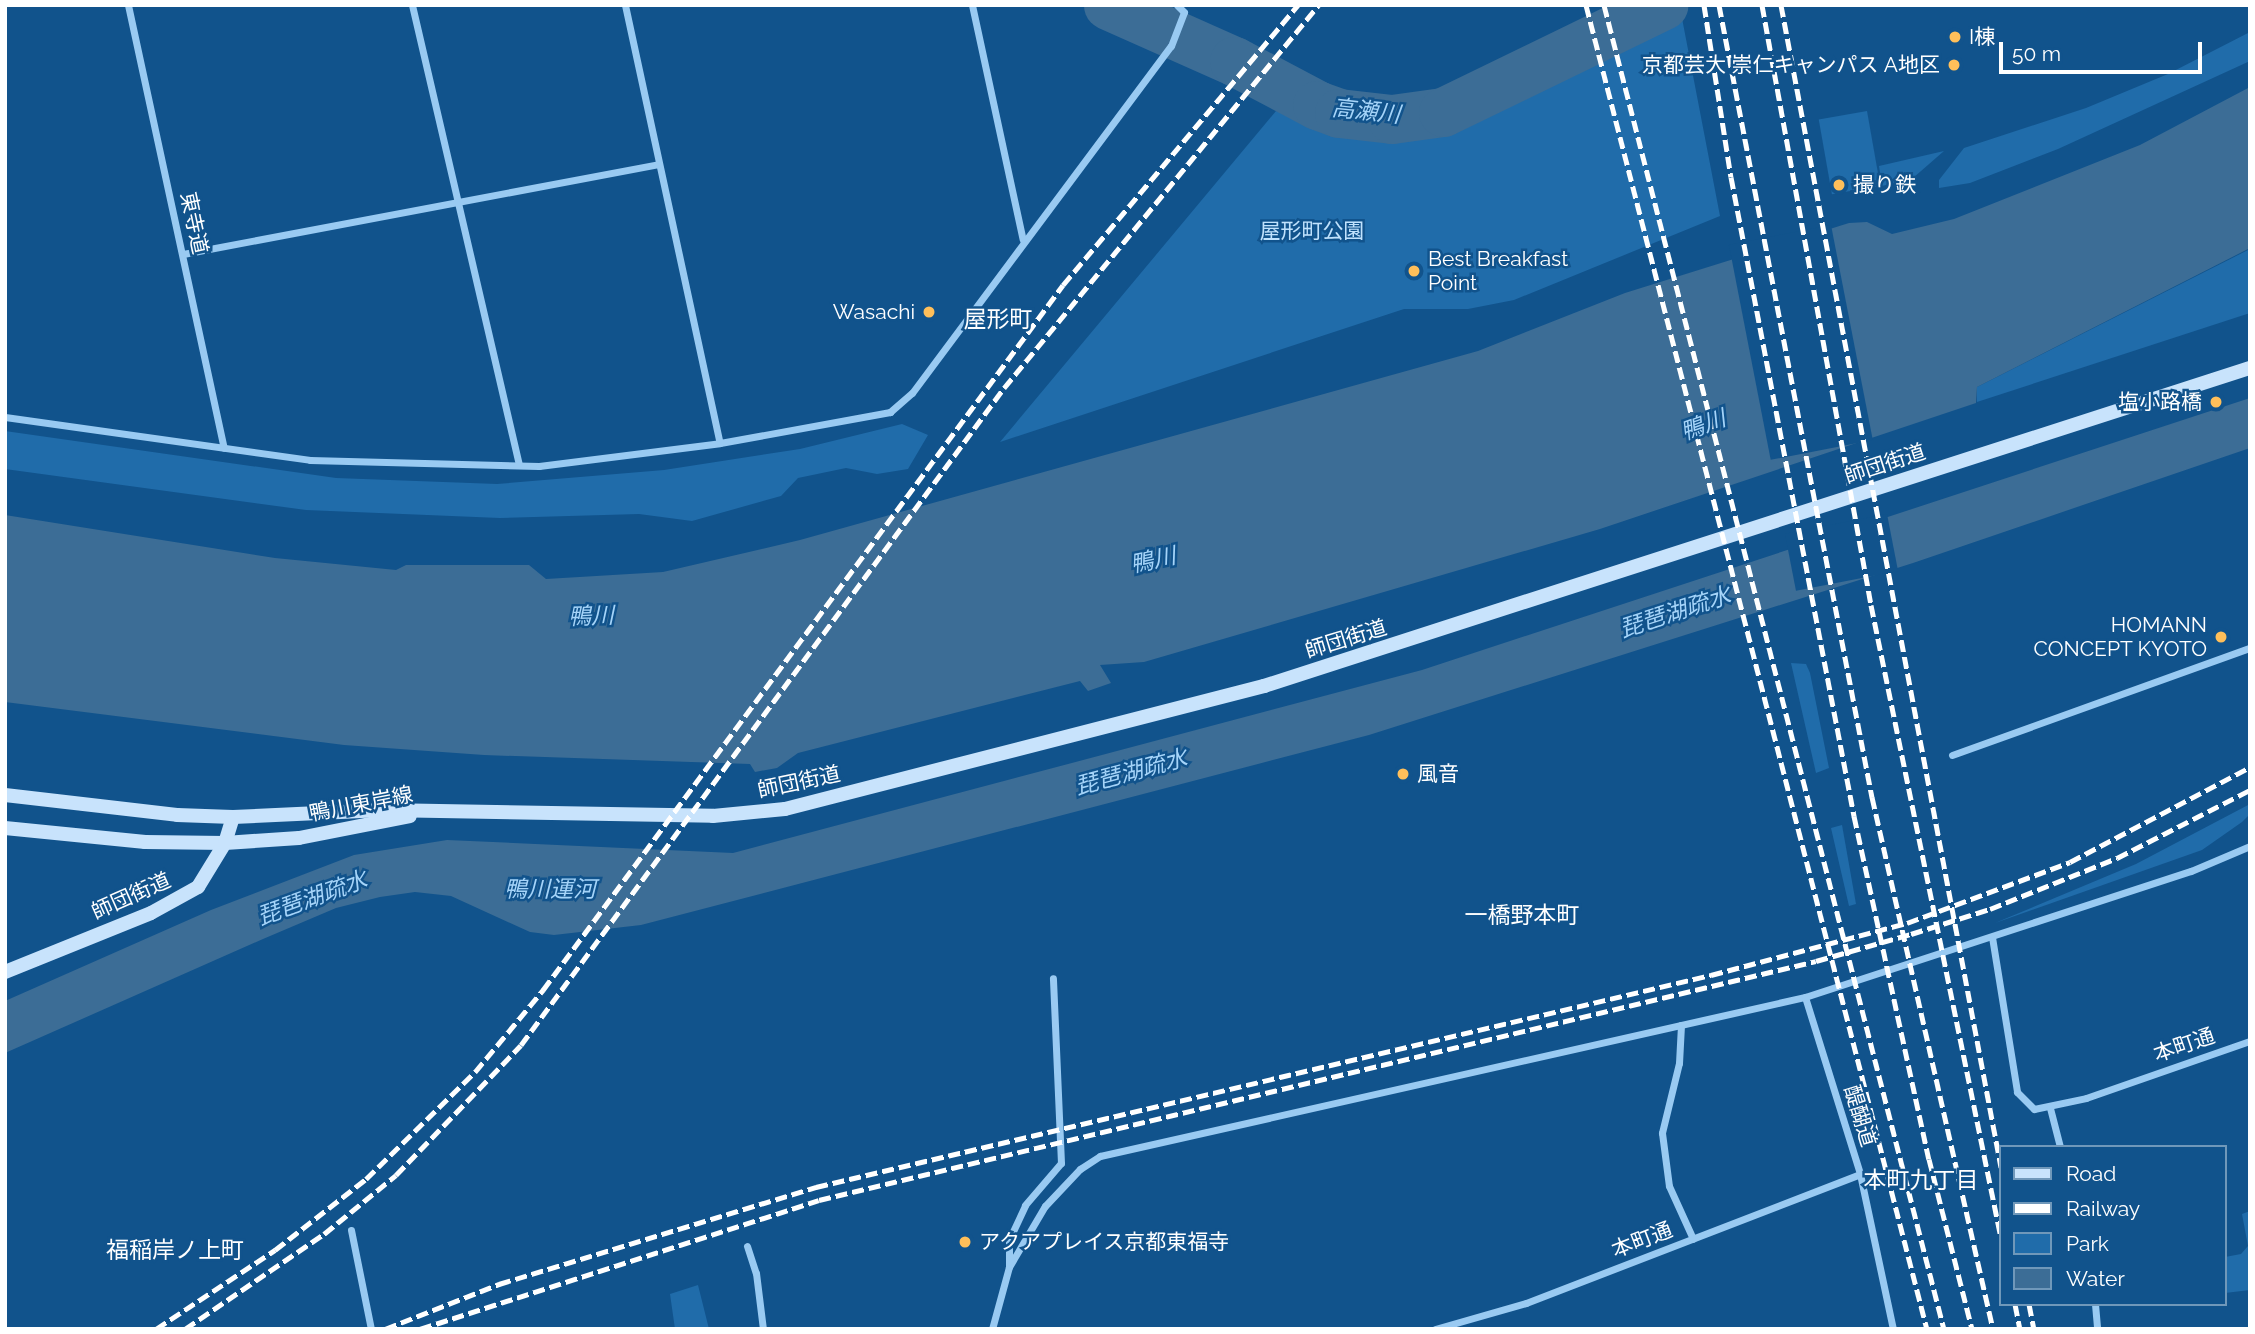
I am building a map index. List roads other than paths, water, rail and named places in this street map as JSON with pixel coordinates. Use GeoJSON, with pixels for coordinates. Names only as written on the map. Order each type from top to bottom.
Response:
{"type":"FeatureCollection","features":[{"type":"Feature","properties":{"kind":"street","name":"東寺道"},"geometry":{"type":"LineString","coordinates":[[128,5],[225,448]]}},
{"type":"Feature","properties":{"kind":"street"},"geometry":{"type":"LineString","coordinates":[[412,5],[519,465]]}},
{"type":"Feature","properties":{"kind":"street"},"geometry":{"type":"LineString","coordinates":[[625,5],[720,443]]}},
{"type":"Feature","properties":{"kind":"street"},"geometry":{"type":"LineString","coordinates":[[972,5],[1023,240]]}},
{"type":"Feature","properties":{"kind":"street"},"geometry":{"type":"LineString","coordinates":[[5,417],[310,460],[519,465],[720,443],[896,409],[1171,46],[1184,12],[1177,5]]}},
{"type":"Feature","properties":{"kind":"street"},"geometry":{"type":"LineString","coordinates":[[183,254],[458,205],[659,164]]}},
{"type":"Feature","properties":{"kind":"street","name":"師団街道"},"geometry":{"type":"LineString","coordinates":[[428,812],[713,816],[785,809],[868,789],[1264,686],[2250,368]]}},
{"type":"Feature","properties":{"kind":"street"},"geometry":{"type":"LineString","coordinates":[[1952,755],[2250,648]]}},
{"type":"Feature","properties":{"kind":"street","name":"鴨川東岸線"},"geometry":{"type":"LineString","coordinates":[[8,795],[177,815],[233,817],[428,812]]}},
{"type":"Feature","properties":{"kind":"street","name":"鴨川東岸線"},"geometry":{"type":"LineString","coordinates":[[6,828],[145,842],[225,843],[299,838],[428,812]]}},
{"type":"Feature","properties":{"kind":"street","name":"師団街道"},"geometry":{"type":"LineString","coordinates":[[5,972],[179,900],[198,887],[225,843],[233,817]]}},
{"type":"Feature","properties":{"kind":"street"},"geometry":{"type":"LineString","coordinates":[[992,1329],[1010,1267],[1045,1206],[1080,1170],[1100,1156],[1805,997],[1992,937],[2249,846]]}},
{"type":"Feature","properties":{"kind":"street"},"geometry":{"type":"LineString","coordinates":[[1992,937],[2017,1092],[2034,1109],[2050,1108],[2059,1145]]}},
{"type":"Feature","properties":{"kind":"street"},"geometry":{"type":"LineString","coordinates":[[1010,1267],[1009,1240],[1020,1214],[1061,1163],[1053,978]]}},
{"type":"Feature","properties":{"kind":"street","name":"醍醐道"},"geometry":{"type":"LineString","coordinates":[[1805,997],[1860,1174],[1893,1329]]}},
{"type":"Feature","properties":{"kind":"street"},"geometry":{"type":"LineString","coordinates":[[1681,1025],[1679,1063],[1662,1133],[1669,1186],[1693,1239]]}},
{"type":"Feature","properties":{"kind":"street","name":"本町通"},"geometry":{"type":"LineString","coordinates":[[2050,1108],[2250,1041]]}},
{"type":"Feature","properties":{"kind":"street","name":"本町通"},"geometry":{"type":"LineString","coordinates":[[1434,1329],[1526,1303],[1860,1174]]}},
{"type":"Feature","properties":{"kind":"street"},"geometry":{"type":"LineString","coordinates":[[351,1230],[371,1329]]}},
{"type":"Feature","properties":{"kind":"street"},"geometry":{"type":"LineString","coordinates":[[747,1246],[756,1273],[763,1329]]}},
{"type":"Feature","properties":{"kind":"street"},"geometry":{"type":"LineString","coordinates":[[2095,1306],[2098,1329]]}},
{"type":"Feature","properties":{"kind":"water","name":"鴨川"},"geometry":{"type":"Polygon","coordinates":[[[2250,87],[2250,248],[1977,387],[1976,403],[1600,529],[1144,662],[1100,665],[1111,683],[1088,691],[1080,681],[798,753],[777,768],[755,772],[750,764],[484,755],[344,745],[5,702],[5,515],[275,558],[396,570],[406,565],[529,565],[546,579],[663,572],[800,540],[1478,351],[1625,293],[1849,223],[1867,222],[1892,234],[1954,219],[2140,145],[2250,87]]]}},
{"type":"Feature","properties":{"kind":"water","name":"鴨川運河"},"geometry":{"type":"Polygon","coordinates":[[[2250,398],[2250,448],[1913,563],[1369,735],[641,925],[554,935],[530,932],[451,896],[415,892],[380,897],[336,908],[5,1053],[5,1001],[211,910],[354,855],[447,840],[733,853],[1422,670],[2250,398]]]}},
{"type":"Feature","properties":{"kind":"waterway","name":"高瀬川"},"geometry":{"type":"LineString","coordinates":[[1108,5],[1234,61],[1317,105],[1339,113],[1392,119],[1443,112],[1663,5]]}},
{"type":"Feature","properties":{"kind":"railway"},"geometry":{"type":"LineString","coordinates":[[156,1329],[275,1250],[366,1179],[475,1072],[543,990],[1063,285],[1298,5]]}},
{"type":"Feature","properties":{"kind":"railway"},"geometry":{"type":"LineString","coordinates":[[185,1329],[324,1234],[396,1175],[521,1045],[1004,388],[1319,5]]}},
{"type":"Feature","properties":{"kind":"railway"},"geometry":{"type":"LineString","coordinates":[[1586,5],[1927,1329]]}},
{"type":"Feature","properties":{"kind":"railway"},"geometry":{"type":"LineString","coordinates":[[1604,5],[1944,1329]]}},
{"type":"Feature","properties":{"kind":"railway"},"geometry":{"type":"LineString","coordinates":[[1704,5],[1731,177],[1854,816],[1929,1159],[1972,1329]]}},
{"type":"Feature","properties":{"kind":"railway"},"geometry":{"type":"LineString","coordinates":[[1719,5],[1872,797],[1993,1329]]}},
{"type":"Feature","properties":{"kind":"railway"},"geometry":{"type":"LineString","coordinates":[[1762,5],[1871,605],[2000,1233]]}},
{"type":"Feature","properties":{"kind":"railway"},"geometry":{"type":"LineString","coordinates":[[1781,5],[2000,1162]]}},
{"type":"Feature","properties":{"kind":"railway"},"geometry":{"type":"LineString","coordinates":[[385,1329],[499,1284],[816,1187],[1711,975],[1907,923],[2070,862],[2250,767]]}},
{"type":"Feature","properties":{"kind":"railway"},"geometry":{"type":"LineString","coordinates":[[420,1329],[819,1200],[1816,961],[1911,934],[1990,909],[2117,858],[2250,790]]}},
{"type":"Feature","properties":{"kind":"railway"},"geometry":{"type":"LineString","coordinates":[[2015,1306],[2020,1329]]}},
{"type":"Feature","properties":{"kind":"railway"},"geometry":{"type":"LineString","coordinates":[[2029,1306],[2034,1329]]}},
{"type":"Feature","properties":{"kind":"place","name":"I棟"},"geometry":{"type":"Point","coordinates":[1955,37]}},
{"type":"Feature","properties":{"kind":"place","name":"京都芸大 崇仁キャンパス A地区"},"geometry":{"type":"Point","coordinates":[1954,65]}},
{"type":"Feature","properties":{"kind":"place","name":"撮り鉄"},"geometry":{"type":"Point","coordinates":[1839,185]}},
{"type":"Feature","properties":{"kind":"place","name":"Best Breakfast Point"},"geometry":{"type":"Point","coordinates":[1414,271]}},
{"type":"Feature","properties":{"kind":"place","name":"Wasachi"},"geometry":{"type":"Point","coordinates":[929,312]}},
{"type":"Feature","properties":{"kind":"place","name":"塩小路橋"},"geometry":{"type":"Point","coordinates":[2216,402]}},
{"type":"Feature","properties":{"kind":"place","name":"HOMANN CONCEPT KYOTO"},"geometry":{"type":"Point","coordinates":[2221,637]}},
{"type":"Feature","properties":{"kind":"place","name":"風音"},"geometry":{"type":"Point","coordinates":[1403,774]}},
{"type":"Feature","properties":{"kind":"place","name":"アクアプレイス京都東福寺"},"geometry":{"type":"Point","coordinates":[965,1242]}},
{"type":"Feature","properties":{"kind":"district","name":"屋形町"},"geometry":{"type":"Point","coordinates":[998,319]}},
{"type":"Feature","properties":{"kind":"district","name":"一橋野本町"},"geometry":{"type":"Point","coordinates":[1522,915]}},
{"type":"Feature","properties":{"kind":"district","name":"本町九丁目"},"geometry":{"type":"Point","coordinates":[1921,1180]}},
{"type":"Feature","properties":{"kind":"district","name":"福稲岸ノ上町"},"geometry":{"type":"Point","coordinates":[175,1250]}},
{"type":"Feature","properties":{"kind":"park label","name":"屋形町公園"},"geometry":{"type":"Point","coordinates":[1312,231]}},
{"type":"Feature","properties":{"kind":"water label","name":"琵琶湖疏水"},"geometry":{"type":"Point","coordinates":[1675,612]}},
{"type":"Feature","properties":{"kind":"water label","name":"琵琶湖疏水"},"geometry":{"type":"Point","coordinates":[1131,772]}},
{"type":"Feature","properties":{"kind":"water label","name":"琵琶湖疏水"},"geometry":{"type":"Point","coordinates":[312,898]}}]}
